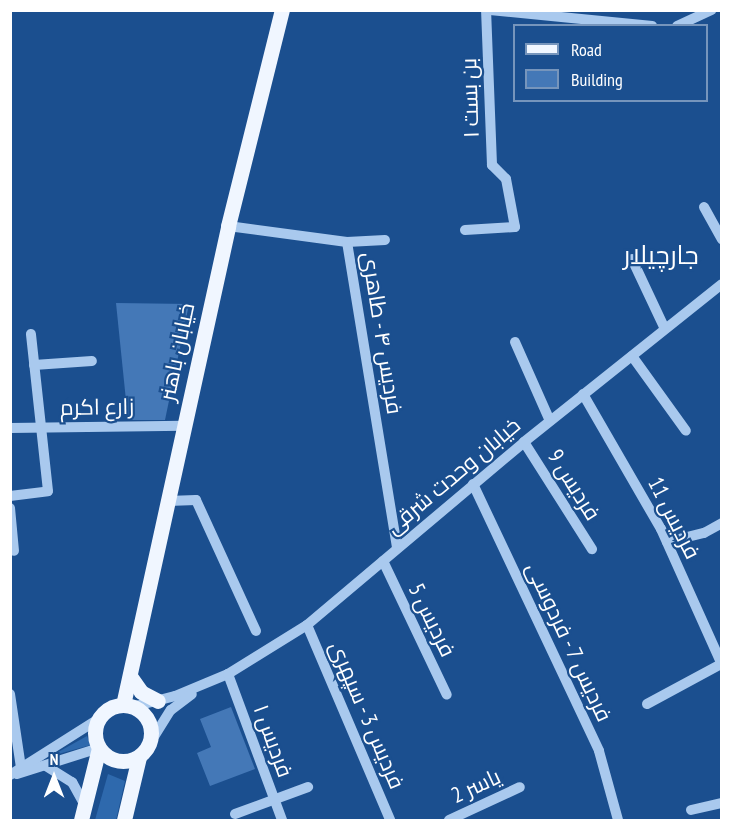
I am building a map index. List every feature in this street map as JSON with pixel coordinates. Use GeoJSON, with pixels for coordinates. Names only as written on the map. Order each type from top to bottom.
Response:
{"type":"FeatureCollection","features":[{"type":"Feature","properties":{"kind":"main road","name":"خیابان باهنر"},"geometry":{"type":"LineString","coordinates":[[128,706],[130,676],[228,226],[282,10]]}},
{"type":"Feature","properties":{"kind":"main road"},"geometry":{"type":"LineString","coordinates":[[130,676],[141,692],[158,701]]}},
{"type":"Feature","properties":{"kind":"main road"},"geometry":{"type":"LineString","coordinates":[[81,820],[99,748],[95,733],[100,718],[114,707],[128,706],[146,717],[150,743],[139,757],[124,820]]}},
{"type":"Feature","properties":{"kind":"main road"},"geometry":{"type":"LineString","coordinates":[[99,748],[117,760],[139,757]]}},
{"type":"Feature","properties":{"kind":"street"},"geometry":{"type":"LineString","coordinates":[[488,10],[632,24]]}},
{"type":"Feature","properties":{"kind":"street","name":"بن بست ۱"},"geometry":{"type":"LineString","coordinates":[[465,230],[515,227],[506,179],[492,165],[488,10]]}},
{"type":"Feature","properties":{"kind":"street"},"geometry":{"type":"LineString","coordinates":[[681,24],[712,10]]}},
{"type":"Feature","properties":{"kind":"street"},"geometry":{"type":"LineString","coordinates":[[704,207],[722,239]]}},
{"type":"Feature","properties":{"kind":"street","name":"فردیس ۴ - طاهری"},"geometry":{"type":"LineString","coordinates":[[228,226],[347,242],[397,548]]}},
{"type":"Feature","properties":{"kind":"street"},"geometry":{"type":"LineString","coordinates":[[347,242],[385,240]]}},
{"type":"Feature","properties":{"kind":"street"},"geometry":{"type":"LineString","coordinates":[[632,259],[665,329]]}},
{"type":"Feature","properties":{"kind":"street","name":"خیابان وحدت شرقی"},"geometry":{"type":"LineString","coordinates":[[202,686],[228,674],[307,625],[524,441],[722,284]]}},
{"type":"Feature","properties":{"kind":"street"},"geometry":{"type":"LineString","coordinates":[[10,496],[48,492],[31,334]]}},
{"type":"Feature","properties":{"kind":"street"},"geometry":{"type":"LineString","coordinates":[[515,342],[550,421]]}},
{"type":"Feature","properties":{"kind":"street"},"geometry":{"type":"LineString","coordinates":[[632,356],[686,431]]}},
{"type":"Feature","properties":{"kind":"street"},"geometry":{"type":"LineString","coordinates":[[34,365],[92,361]]}},
{"type":"Feature","properties":{"kind":"street","name":"فردیس 11"},"geometry":{"type":"LineString","coordinates":[[584,394],[667,542],[721,664]]}},
{"type":"Feature","properties":{"kind":"street","name":"زارع اکرم"},"geometry":{"type":"LineString","coordinates":[[10,428],[184,426]]}},
{"type":"Feature","properties":{"kind":"street","name":"فردیس 9"},"geometry":{"type":"LineString","coordinates":[[524,441],[592,549]]}},
{"type":"Feature","properties":{"kind":"street","name":"فردیس 7 - فردوسی"},"geometry":{"type":"LineString","coordinates":[[472,484],[599,751],[618,820]]}},
{"type":"Feature","properties":{"kind":"street"},"geometry":{"type":"LineString","coordinates":[[168,501],[196,500],[256,632]]}},
{"type":"Feature","properties":{"kind":"street"},"geometry":{"type":"LineString","coordinates":[[10,508],[14,551]]}},
{"type":"Feature","properties":{"kind":"street"},"geometry":{"type":"LineString","coordinates":[[667,542],[704,533],[722,523]]}},
{"type":"Feature","properties":{"kind":"street","name":"فردیس 5"},"geometry":{"type":"LineString","coordinates":[[382,561],[447,695]]}},
{"type":"Feature","properties":{"kind":"street","name":"فردیس 3 - سپهری"},"geometry":{"type":"LineString","coordinates":[[307,625],[390,820]]}},
{"type":"Feature","properties":{"kind":"street"},"geometry":{"type":"LineString","coordinates":[[646,704],[721,664]]}},
{"type":"Feature","properties":{"kind":"street","name":"فردیس ۱"},"geometry":{"type":"LineString","coordinates":[[228,674],[282,820]]}},
{"type":"Feature","properties":{"kind":"street"},"geometry":{"type":"LineString","coordinates":[[128,706],[158,701],[202,686]]}},
{"type":"Feature","properties":{"kind":"street"},"geometry":{"type":"LineString","coordinates":[[150,743],[171,710],[202,686]]}},
{"type":"Feature","properties":{"kind":"street"},"geometry":{"type":"LineString","coordinates":[[10,694],[21,768]]}},
{"type":"Feature","properties":{"kind":"street"},"geometry":{"type":"LineString","coordinates":[[10,776],[100,718]]}},
{"type":"Feature","properties":{"kind":"street"},"geometry":{"type":"LineString","coordinates":[[10,776],[99,748]]}},
{"type":"Feature","properties":{"kind":"street"},"geometry":{"type":"LineString","coordinates":[[46,766],[72,782],[84,805]]}},
{"type":"Feature","properties":{"kind":"street"},"geometry":{"type":"LineString","coordinates":[[235,814],[308,787]]}},
{"type":"Feature","properties":{"kind":"street","name":"یاسر 2"},"geometry":{"type":"LineString","coordinates":[[449,820],[520,788]]}},
{"type":"Feature","properties":{"kind":"street"},"geometry":{"type":"LineString","coordinates":[[691,810],[722,803]]}},
{"type":"Feature","properties":{"kind":"shaded area"},"geometry":{"type":"Polygon","coordinates":[[[87,736],[91,745],[51,756],[87,736]]]}},
{"type":"Feature","properties":{"kind":"shaded area"},"geometry":{"type":"Polygon","coordinates":[[[108,774],[125,781],[116,820],[95,820],[108,774]]]}},
{"type":"Feature","properties":{"kind":"building"},"geometry":{"type":"Polygon","coordinates":[[[116,303],[189,304],[165,420],[128,420],[116,303]]]}},
{"type":"Feature","properties":{"kind":"building"},"geometry":{"type":"Polygon","coordinates":[[[231,707],[255,769],[210,786],[197,753],[211,747],[200,719],[231,707]]]}},
{"type":"Feature","properties":{"kind":"district","name":"جارچیلار"},"geometry":{"type":"Point","coordinates":[661,255]}}]}
